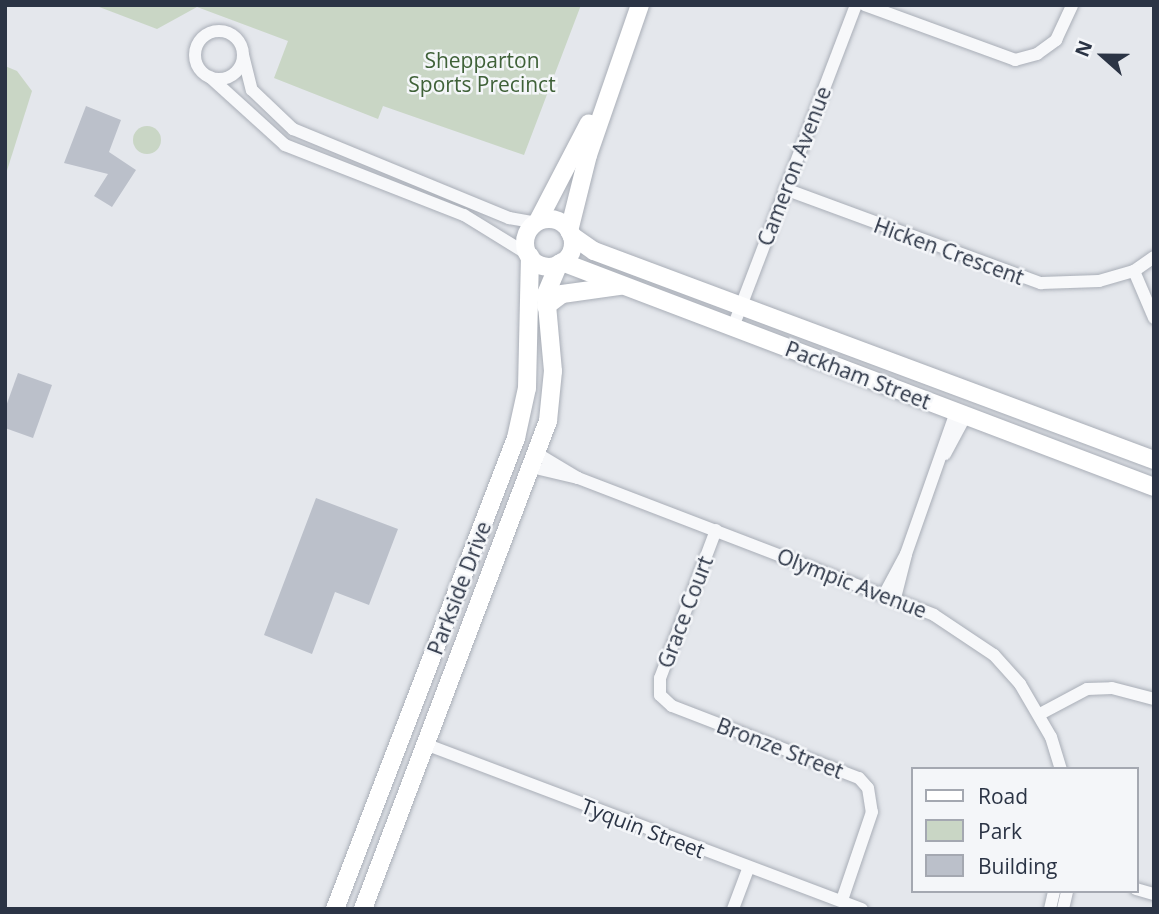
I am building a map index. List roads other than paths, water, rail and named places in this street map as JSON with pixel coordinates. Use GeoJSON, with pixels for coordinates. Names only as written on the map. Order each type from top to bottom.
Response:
{"type":"FeatureCollection","features":[{"type":"Feature","properties":{"kind":"street"},"geometry":{"type":"LineString","coordinates":[[529,255],[526,236],[584,149],[640,5]]}},
{"type":"Feature","properties":{"kind":"street","name":"Cameron Avenue"},"geometry":{"type":"LineString","coordinates":[[733,327],[856,5]]}},
{"type":"Feature","properties":{"kind":"street"},"geometry":{"type":"LineString","coordinates":[[865,5],[1016,60],[1037,54],[1056,40],[1072,5]]}},
{"type":"Feature","properties":{"kind":"street"},"geometry":{"type":"LineString","coordinates":[[570,233],[556,220],[537,222],[509,218],[293,129],[252,90],[243,55],[229,33],[205,36],[196,60],[210,77],[285,145],[464,215],[542,265],[561,263],[571,250],[570,233],[584,149]]}},
{"type":"Feature","properties":{"kind":"street"},"geometry":{"type":"LineString","coordinates":[[210,77],[233,74],[243,55]]}},
{"type":"Feature","properties":{"kind":"street","name":"Hicken Crescent"},"geometry":{"type":"LineString","coordinates":[[785,190],[1041,283],[1099,281],[1134,271],[1154,257]]}},
{"type":"Feature","properties":{"kind":"street","name":"Packham Street"},"geometry":{"type":"LineString","coordinates":[[570,233],[594,251],[1154,460]]}},
{"type":"Feature","properties":{"kind":"street","name":"Parkside Drive"},"geometry":{"type":"LineString","coordinates":[[335,909],[511,451],[527,388],[529,255]]}},
{"type":"Feature","properties":{"kind":"street","name":"Parkside Drive"},"geometry":{"type":"LineString","coordinates":[[363,909],[533,460],[553,384],[546,306],[548,285],[561,263]]}},
{"type":"Feature","properties":{"kind":"street","name":"Packham Street"},"geometry":{"type":"LineString","coordinates":[[561,263],[1154,487]]}},
{"type":"Feature","properties":{"kind":"street"},"geometry":{"type":"LineString","coordinates":[[1134,271],[1154,318]]}},
{"type":"Feature","properties":{"kind":"street"},"geometry":{"type":"LineString","coordinates":[[546,306],[558,296],[595,286],[630,287]]}},
{"type":"Feature","properties":{"kind":"street"},"geometry":{"type":"LineString","coordinates":[[889,597],[970,391]]}},
{"type":"Feature","properties":{"kind":"street"},"geometry":{"type":"LineString","coordinates":[[511,451],[533,460]]}},
{"type":"Feature","properties":{"kind":"street","name":"Olympic Avenue"},"geometry":{"type":"LineString","coordinates":[[533,460],[934,615],[994,655],[1040,713],[1060,767]]}},
{"type":"Feature","properties":{"kind":"street","name":"Grace Court"},"geometry":{"type":"LineString","coordinates":[[660,695],[660,678],[716,530]]}},
{"type":"Feature","properties":{"kind":"street"},"geometry":{"type":"LineString","coordinates":[[1040,713],[1087,690],[1112,688],[1154,699]]}},
{"type":"Feature","properties":{"kind":"street","name":"Bronze Street"},"geometry":{"type":"LineString","coordinates":[[660,695],[672,706],[859,778],[868,788],[870,820],[842,900]]}},
{"type":"Feature","properties":{"kind":"street"},"geometry":{"type":"LineString","coordinates":[[402,735],[425,744]]}},
{"type":"Feature","properties":{"kind":"street","name":"Tyquin Street"},"geometry":{"type":"LineString","coordinates":[[425,744],[748,869],[862,909]]}},
{"type":"Feature","properties":{"kind":"street"},"geometry":{"type":"LineString","coordinates":[[372,818],[394,827]]}},
{"type":"Feature","properties":{"kind":"street"},"geometry":{"type":"LineString","coordinates":[[733,909],[748,869]]}},
{"type":"Feature","properties":{"kind":"park label","name":"Shepparton Sports Precinct"},"geometry":{"type":"Point","coordinates":[482,72]}}]}
